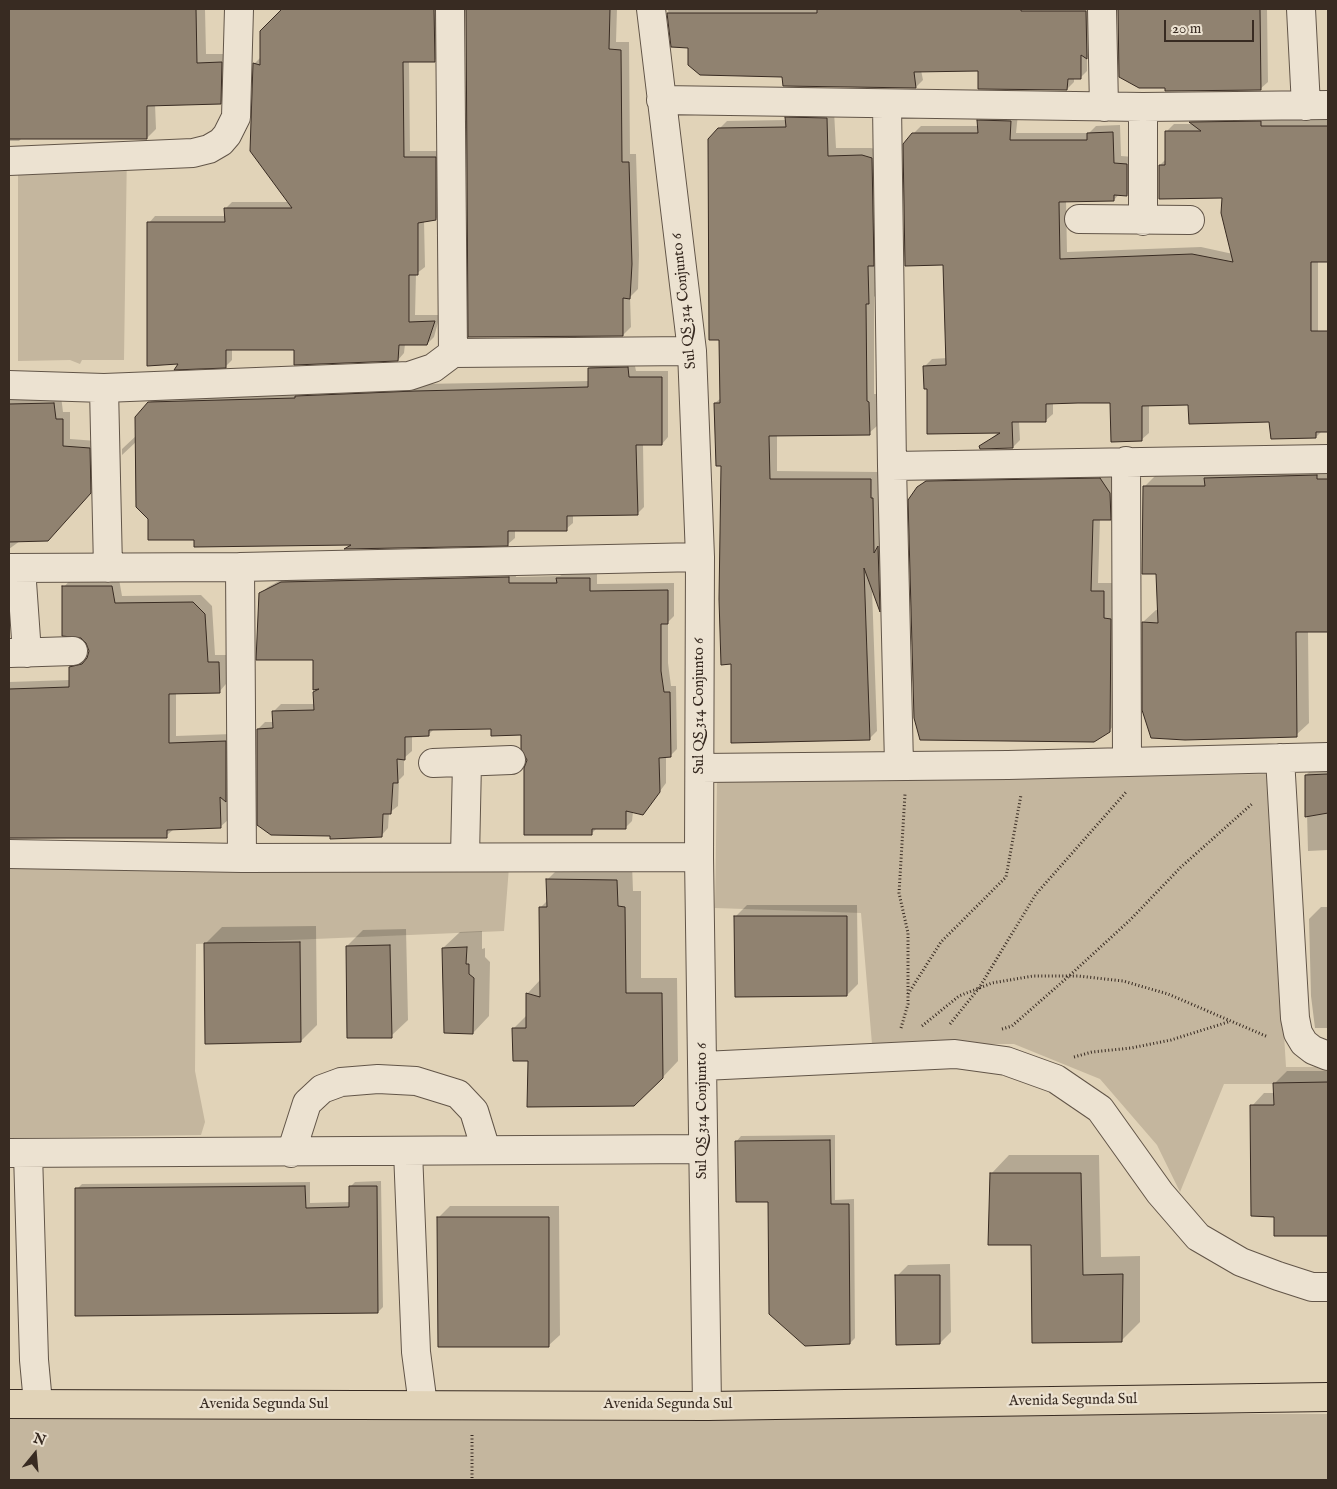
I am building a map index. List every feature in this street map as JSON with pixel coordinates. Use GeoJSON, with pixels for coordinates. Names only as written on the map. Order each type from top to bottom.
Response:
{"type":"FeatureCollection","features":[{"type":"Feature","properties":{"kind":"main road","name":"Avenida Segunda Sul"},"geometry":{"type":"LineString","coordinates":[[9,1404],[707,1406],[1328,1397]]}},
{"type":"Feature","properties":{"kind":"street"},"geometry":{"type":"LineString","coordinates":[[9,161],[193,153],[209,149],[220,142],[227,135],[236,117],[239,9]]}},
{"type":"Feature","properties":{"kind":"street"},"geometry":{"type":"LineString","coordinates":[[450,9],[453,353]]}},
{"type":"Feature","properties":{"kind":"street","name":"Sul QS 314 Conjunto 6"},"geometry":{"type":"LineString","coordinates":[[651,9],[692,351],[700,557],[699,857],[707,1406]]}},
{"type":"Feature","properties":{"kind":"street"},"geometry":{"type":"LineString","coordinates":[[1102,9],[1104,107]]}},
{"type":"Feature","properties":{"kind":"street"},"geometry":{"type":"LineString","coordinates":[[661,100],[1104,107],[1317,105],[1301,9]]}},
{"type":"Feature","properties":{"kind":"street"},"geometry":{"type":"LineString","coordinates":[[887,105],[892,466],[902,776]]}},
{"type":"Feature","properties":{"kind":"street"},"geometry":{"type":"LineString","coordinates":[[1143,107],[1143,220]]}},
{"type":"Feature","properties":{"kind":"street"},"geometry":{"type":"LineString","coordinates":[[1079,219],[1190,220]]}},
{"type":"Feature","properties":{"kind":"street"},"geometry":{"type":"LineString","coordinates":[[9,385],[104,388],[409,376],[432,368],[453,353],[692,351]]}},
{"type":"Feature","properties":{"kind":"street"},"geometry":{"type":"LineString","coordinates":[[104,388],[108,568]]}},
{"type":"Feature","properties":{"kind":"street"},"geometry":{"type":"LineString","coordinates":[[892,466],[1328,459]]}},
{"type":"Feature","properties":{"kind":"street"},"geometry":{"type":"LineString","coordinates":[[1126,461],[1127,760]]}},
{"type":"Feature","properties":{"kind":"street"},"geometry":{"type":"LineString","coordinates":[[73,651],[18,653],[15,568],[240,566],[700,557]]}},
{"type":"Feature","properties":{"kind":"street"},"geometry":{"type":"LineString","coordinates":[[240,566],[242,858]]}},
{"type":"Feature","properties":{"kind":"street"},"geometry":{"type":"LineString","coordinates":[[700,768],[902,776],[1008,765],[1127,760],[1328,757]]}},
{"type":"Feature","properties":{"kind":"street"},"geometry":{"type":"LineString","coordinates":[[1280,758],[1294,1018],[1298,1033],[1304,1043],[1313,1050],[1328,1056]]}},
{"type":"Feature","properties":{"kind":"street"},"geometry":{"type":"LineString","coordinates":[[433,763],[511,760]]}},
{"type":"Feature","properties":{"kind":"street"},"geometry":{"type":"LineString","coordinates":[[465,857],[467,762]]}},
{"type":"Feature","properties":{"kind":"street"},"geometry":{"type":"LineString","coordinates":[[9,854],[242,858],[699,857]]}},
{"type":"Feature","properties":{"kind":"street"},"geometry":{"type":"LineString","coordinates":[[703,1066],[955,1054],[1006,1061],[1056,1079],[1100,1109],[1160,1193],[1198,1237],[1241,1262],[1312,1287],[1328,1287]]}},
{"type":"Feature","properties":{"kind":"street"},"geometry":{"type":"LineString","coordinates":[[290,1153],[307,1103],[322,1089],[341,1082],[378,1079],[416,1081],[458,1094],[474,1111],[486,1150]]}},
{"type":"Feature","properties":{"kind":"street"},"geometry":{"type":"LineString","coordinates":[[38,1403],[18,1153],[290,1153],[702,1149]]}},
{"type":"Feature","properties":{"kind":"street"},"geometry":{"type":"LineString","coordinates":[[408,1151],[416,1352],[423,1405]]}},
{"type":"Feature","properties":{"kind":"path"},"geometry":{"type":"LineString","coordinates":[[893,1058],[908,1004],[908,933],[900,893],[902,776]]}},
{"type":"Feature","properties":{"kind":"path"},"geometry":{"type":"LineString","coordinates":[[908,994],[942,942],[1006,877],[1022,786]]}},
{"type":"Feature","properties":{"kind":"path"},"geometry":{"type":"LineString","coordinates":[[996,1031],[1012,1026],[1069,976],[1130,920],[1181,867],[1220,835],[1260,797],[1282,789]]}},
{"type":"Feature","properties":{"kind":"path"},"geometry":{"type":"LineString","coordinates":[[924,1056],[979,988],[1036,894],[1128,790]]}},
{"type":"Feature","properties":{"kind":"path"},"geometry":{"type":"LineString","coordinates":[[893,1058],[927,1021],[959,996],[992,982],[1033,976],[1069,976],[1123,981],[1168,994],[1261,1035],[1304,1043]]}},
{"type":"Feature","properties":{"kind":"path"},"geometry":{"type":"LineString","coordinates":[[1066,1059],[1092,1052],[1131,1048],[1171,1040],[1229,1022]]}},
{"type":"Feature","properties":{"kind":"path"},"geometry":{"type":"LineString","coordinates":[[471,1404],[472,1480]]}},
{"type":"Feature","properties":{"kind":"shaded area"},"geometry":{"type":"Polygon","coordinates":[[[18,146],[127,147],[124,360],[82,360],[80,364],[70,360],[18,361],[18,146]]]}},
{"type":"Feature","properties":{"kind":"shaded area"},"geometry":{"type":"Polygon","coordinates":[[[1268,774],[1286,1067],[1328,1067],[1328,1084],[1224,1084],[1180,1192],[1157,1145],[1100,1079],[1014,1044],[872,1044],[861,913],[715,908],[717,780],[1268,774]]]}},
{"type":"Feature","properties":{"kind":"shaded area"},"geometry":{"type":"Polygon","coordinates":[[[9,865],[509,867],[504,931],[196,944],[195,1071],[205,1122],[201,1135],[9,1138],[9,865]]]}},
{"type":"Feature","properties":{"kind":"shaded area"},"geometry":{"type":"Polygon","coordinates":[[[718,1413],[1328,1414],[1328,1480],[9,1480],[9,1417],[718,1413]]]}},
{"type":"Feature","properties":{"kind":"building"},"geometry":{"type":"Polygon","coordinates":[[[9,9],[196,9],[197,63],[222,62],[221,104],[147,106],[147,139],[9,139],[9,9]]]}},
{"type":"Feature","properties":{"kind":"building"},"geometry":{"type":"Polygon","coordinates":[[[282,9],[434,9],[435,62],[403,62],[404,157],[436,157],[436,220],[418,223],[418,275],[409,275],[409,322],[435,321],[427,345],[399,345],[398,361],[294,365],[294,350],[226,350],[226,368],[174,370],[178,364],[147,366],[147,222],[225,222],[224,208],[292,208],[250,151],[253,63],[260,65],[260,31],[282,9]]]}},
{"type":"Feature","properties":{"kind":"building"},"geometry":{"type":"Polygon","coordinates":[[[466,9],[610,9],[609,49],[621,50],[622,162],[629,162],[632,264],[630,299],[623,298],[623,336],[468,337],[466,9]]]}},
{"type":"Feature","properties":{"kind":"building"},"geometry":{"type":"Polygon","coordinates":[[[817,9],[1021,9],[1021,11],[1086,11],[1087,59],[1081,55],[1081,79],[1068,79],[1067,90],[978,89],[978,71],[914,72],[916,88],[783,86],[782,77],[700,75],[688,65],[688,48],[671,47],[667,13],[817,13],[817,9]]]}},
{"type":"Feature","properties":{"kind":"building"},"geometry":{"type":"Polygon","coordinates":[[[1118,9],[1260,9],[1261,90],[1165,91],[1165,88],[1139,88],[1119,77],[1118,9]]]}},
{"type":"Feature","properties":{"kind":"building"},"geometry":{"type":"Polygon","coordinates":[[[785,117],[827,118],[828,156],[862,155],[872,158],[874,266],[868,266],[869,304],[866,304],[867,401],[869,402],[870,435],[769,436],[770,479],[871,479],[874,553],[878,546],[880,612],[864,568],[870,740],[731,743],[731,664],[721,665],[719,599],[721,466],[716,466],[714,403],[720,403],[719,340],[709,340],[708,139],[718,128],[786,127],[785,117]]]}},
{"type":"Feature","properties":{"kind":"building"},"geometry":{"type":"Polygon","coordinates":[[[977,120],[1011,121],[1010,140],[1087,140],[1087,133],[1113,132],[1114,163],[1127,164],[1127,196],[1114,195],[1114,201],[1059,202],[1060,259],[1192,254],[1233,262],[1221,213],[1222,198],[1159,199],[1159,165],[1165,165],[1165,131],[1201,131],[1189,122],[1261,121],[1261,126],[1328,126],[1328,262],[1311,262],[1311,331],[1328,331],[1328,432],[1316,432],[1316,438],[1271,439],[1269,422],[1189,424],[1188,405],[1142,406],[1142,441],[1111,442],[1110,403],[1078,403],[1046,404],[1046,422],[1012,422],[1013,448],[980,449],[979,446],[1000,433],[927,434],[927,389],[924,389],[923,366],[946,365],[943,265],[905,266],[903,144],[912,133],[978,133],[977,120]]]}},
{"type":"Feature","properties":{"kind":"building"},"geometry":{"type":"Polygon","coordinates":[[[628,367],[629,377],[662,377],[662,445],[636,445],[638,515],[567,516],[567,531],[508,531],[508,546],[344,549],[351,545],[194,547],[194,540],[148,540],[148,519],[136,507],[135,417],[148,402],[295,398],[295,396],[415,391],[588,387],[588,368],[628,367]]]}},
{"type":"Feature","properties":{"kind":"building"},"geometry":{"type":"Polygon","coordinates":[[[54,403],[56,419],[63,419],[63,446],[90,448],[91,493],[48,541],[9,542],[9,404],[54,403]]]}},
{"type":"Feature","properties":{"kind":"building"},"geometry":{"type":"Polygon","coordinates":[[[1317,475],[1317,479],[1328,479],[1328,632],[1296,632],[1297,737],[1185,740],[1151,738],[1142,710],[1142,622],[1158,623],[1156,574],[1142,574],[1143,486],[1205,486],[1204,478],[1317,475]]]}},
{"type":"Feature","properties":{"kind":"building"},"geometry":{"type":"Polygon","coordinates":[[[1100,478],[1110,493],[1111,520],[1093,520],[1091,591],[1104,591],[1104,618],[1111,619],[1110,732],[1094,742],[920,740],[914,718],[908,500],[917,487],[926,481],[1100,478]]]}},
{"type":"Feature","properties":{"kind":"building"},"geometry":{"type":"Polygon","coordinates":[[[509,577],[509,583],[557,583],[556,578],[590,578],[590,591],[668,590],[668,624],[661,624],[661,671],[664,692],[670,692],[671,757],[659,758],[660,792],[643,815],[626,811],[626,829],[592,829],[592,835],[524,835],[524,768],[527,760],[521,749],[521,735],[491,736],[491,729],[429,730],[429,736],[405,737],[405,760],[397,759],[398,783],[393,783],[391,814],[383,814],[382,837],[330,839],[330,836],[271,835],[257,825],[257,729],[273,728],[272,711],[314,710],[313,692],[319,689],[313,690],[313,660],[256,660],[259,593],[281,582],[509,577]]]}},
{"type":"Feature","properties":{"kind":"building"},"geometry":{"type":"Polygon","coordinates":[[[62,586],[112,586],[115,603],[193,602],[205,614],[208,662],[219,662],[220,693],[169,694],[169,743],[226,741],[226,802],[220,797],[221,828],[167,830],[167,838],[9,838],[9,689],[69,687],[69,667],[82,664],[87,658],[89,651],[86,643],[81,638],[62,636],[62,586]]]}},
{"type":"Feature","properties":{"kind":"building"},"geometry":{"type":"Polygon","coordinates":[[[1328,774],[1328,813],[1305,817],[1305,775],[1328,774]]]}},
{"type":"Feature","properties":{"kind":"building"},"geometry":{"type":"Polygon","coordinates":[[[546,879],[617,880],[618,906],[625,907],[626,993],[662,993],[663,1078],[634,1106],[527,1107],[528,1061],[513,1061],[512,1028],[526,1028],[526,993],[540,997],[539,907],[547,907],[546,879]]]}},
{"type":"Feature","properties":{"kind":"building"},"geometry":{"type":"Polygon","coordinates":[[[734,916],[847,916],[847,996],[735,997],[734,916]]]}},
{"type":"Feature","properties":{"kind":"building"},"geometry":{"type":"Polygon","coordinates":[[[300,942],[301,1042],[205,1044],[204,943],[300,942]]]}},
{"type":"Feature","properties":{"kind":"building"},"geometry":{"type":"Polygon","coordinates":[[[390,945],[392,1038],[347,1038],[346,946],[390,945]]]}},
{"type":"Feature","properties":{"kind":"building"},"geometry":{"type":"Polygon","coordinates":[[[467,947],[466,964],[469,964],[469,974],[474,978],[473,1034],[444,1033],[442,948],[467,947]]]}},
{"type":"Feature","properties":{"kind":"building"},"geometry":{"type":"Polygon","coordinates":[[[1328,1082],[1328,1236],[1274,1236],[1274,1217],[1251,1216],[1250,1105],[1274,1105],[1273,1083],[1328,1082]]]}},
{"type":"Feature","properties":{"kind":"building"},"geometry":{"type":"Polygon","coordinates":[[[830,1140],[831,1204],[849,1204],[850,1344],[805,1346],[769,1314],[768,1202],[736,1202],[735,1141],[830,1140]]]}},
{"type":"Feature","properties":{"kind":"building"},"geometry":{"type":"Polygon","coordinates":[[[990,1173],[1081,1173],[1083,1275],[1123,1274],[1122,1342],[1032,1343],[1031,1245],[988,1245],[990,1173]]]}},
{"type":"Feature","properties":{"kind":"building"},"geometry":{"type":"Polygon","coordinates":[[[305,1186],[306,1208],[349,1207],[349,1186],[377,1186],[378,1313],[75,1316],[75,1188],[305,1186]]]}},
{"type":"Feature","properties":{"kind":"building"},"geometry":{"type":"Polygon","coordinates":[[[437,1217],[549,1217],[549,1347],[438,1347],[437,1217]]]}},
{"type":"Feature","properties":{"kind":"building"},"geometry":{"type":"Polygon","coordinates":[[[895,1275],[940,1275],[940,1344],[896,1345],[895,1275]]]}}]}
